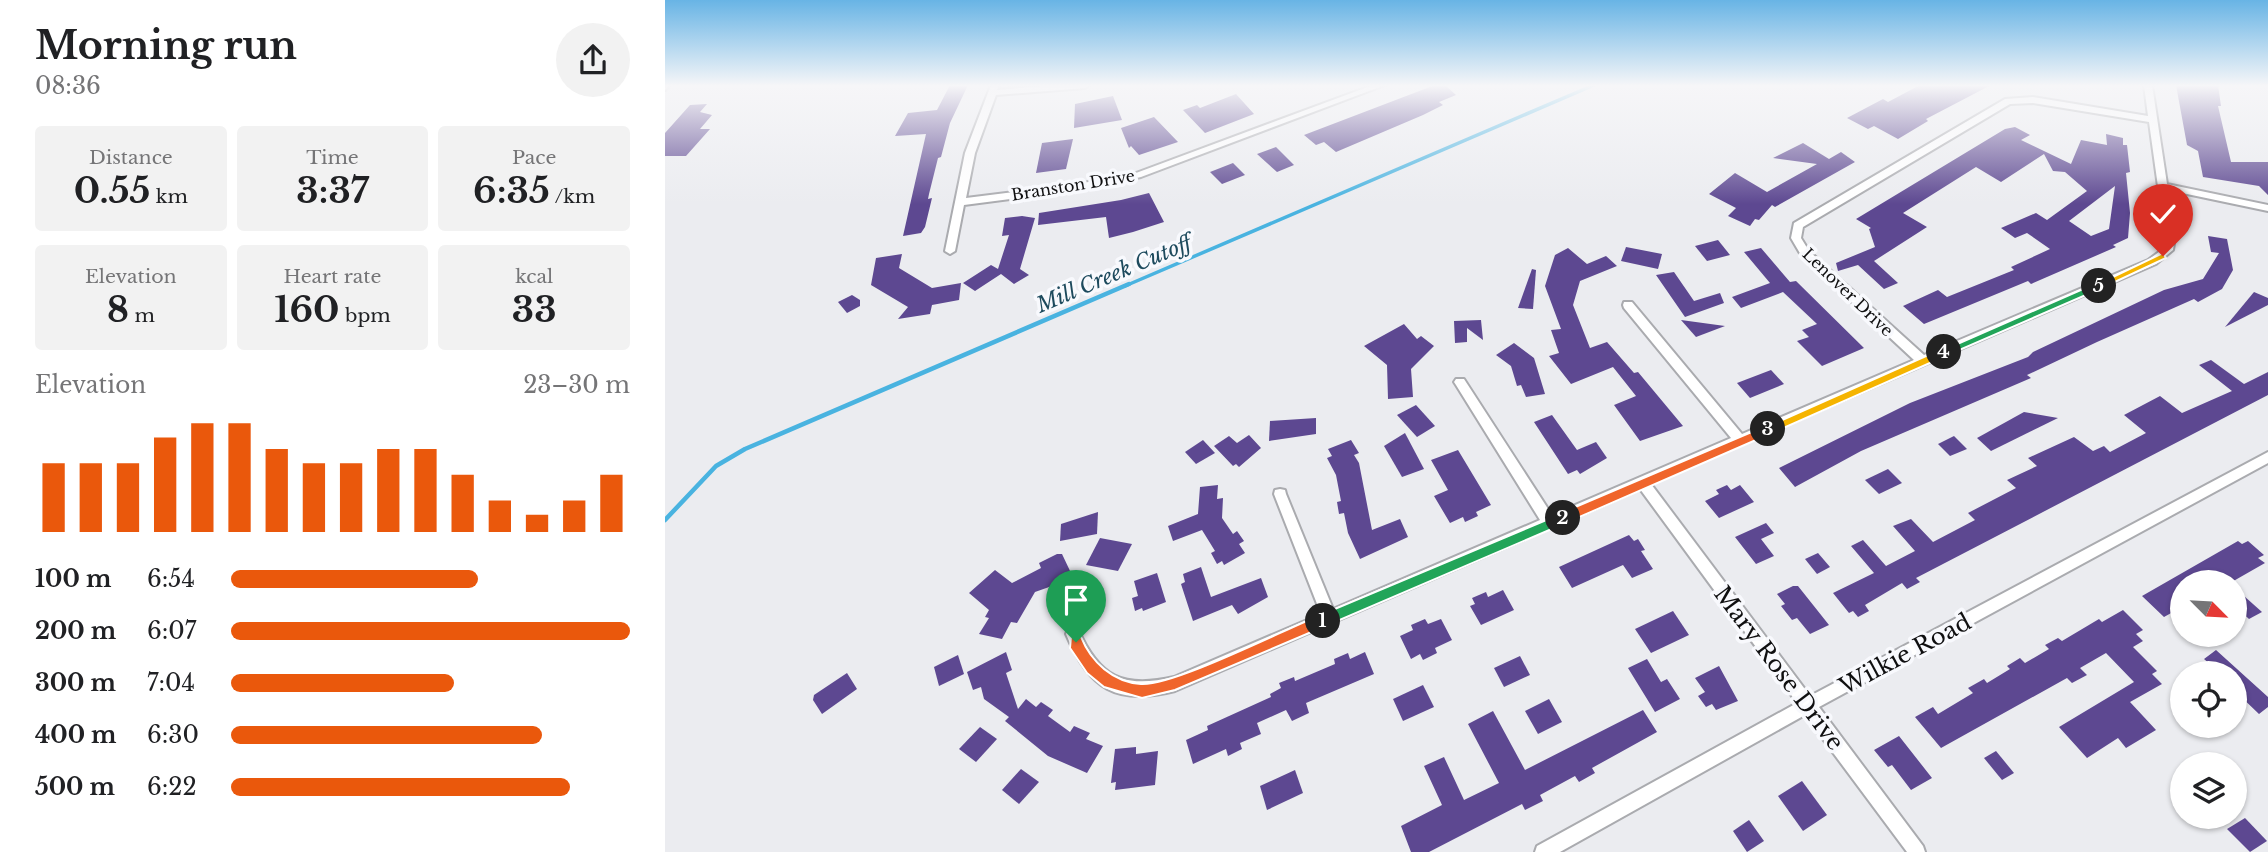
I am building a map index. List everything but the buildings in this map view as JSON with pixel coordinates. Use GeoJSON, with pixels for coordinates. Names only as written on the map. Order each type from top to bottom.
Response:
{"type":"FeatureCollection","features":[{"type":"Feature","properties":{"kind":"street"},"geometry":{"type":"LineString","coordinates":[[950,251],[979,125]]}},
{"type":"Feature","properties":{"kind":"street","name":"Branston Drive"},"geometry":{"type":"LineString","coordinates":[[960,202],[1078,187],[1137,175],[1273,125]]}},
{"type":"Feature","properties":{"kind":"street","name":"Lenover Drive"},"geometry":{"type":"LineString","coordinates":[[1923,361],[1805,253],[1796,238],[1798,225],[1971,125]]}},
{"type":"Feature","properties":{"kind":"street"},"geometry":{"type":"LineString","coordinates":[[1073,634],[1077,648],[1109,682],[1142,691],[1175,684],[1643,484],[2163,256],[2170,244],[2155,125]]}},
{"type":"Feature","properties":{"kind":"street"},"geometry":{"type":"LineString","coordinates":[[2163,186],[2268,208]]}},
{"type":"Feature","properties":{"kind":"street"},"geometry":{"type":"LineString","coordinates":[[1627,305],[1741,441]]}},
{"type":"Feature","properties":{"kind":"street"},"geometry":{"type":"LineString","coordinates":[[1460,382],[1550,524]]}},
{"type":"Feature","properties":{"kind":"street","name":"Wilkie Road"},"geometry":{"type":"LineString","coordinates":[[1543,852],[1806,706],[2268,457]]}},
{"type":"Feature","properties":{"kind":"street","name":"Mary Rose Drive"},"geometry":{"type":"LineString","coordinates":[[1643,484],[1917,852]]}},
{"type":"Feature","properties":{"kind":"street"},"geometry":{"type":"LineString","coordinates":[[1280,495],[1330,618]]}},
{"type":"Feature","properties":{"kind":"waterway","name":"Mill Creek Cutoff"},"geometry":{"type":"LineString","coordinates":[[1125,286],[1501,125]]}},
{"type":"Feature","properties":{"kind":"waterway","name":"Mill Creek Cutoff"},"geometry":{"type":"LineString","coordinates":[[665,520],[716,466],[745,449],[1129,284]]}},
{"type":"Feature","properties":{"kind":"route"},"geometry":{"type":"LineString","coordinates":[[1076,642],[1077,648],[1092,668],[1120,688],[1157,690],[1175,684],[1692,463],[2163,256]]}}]}
